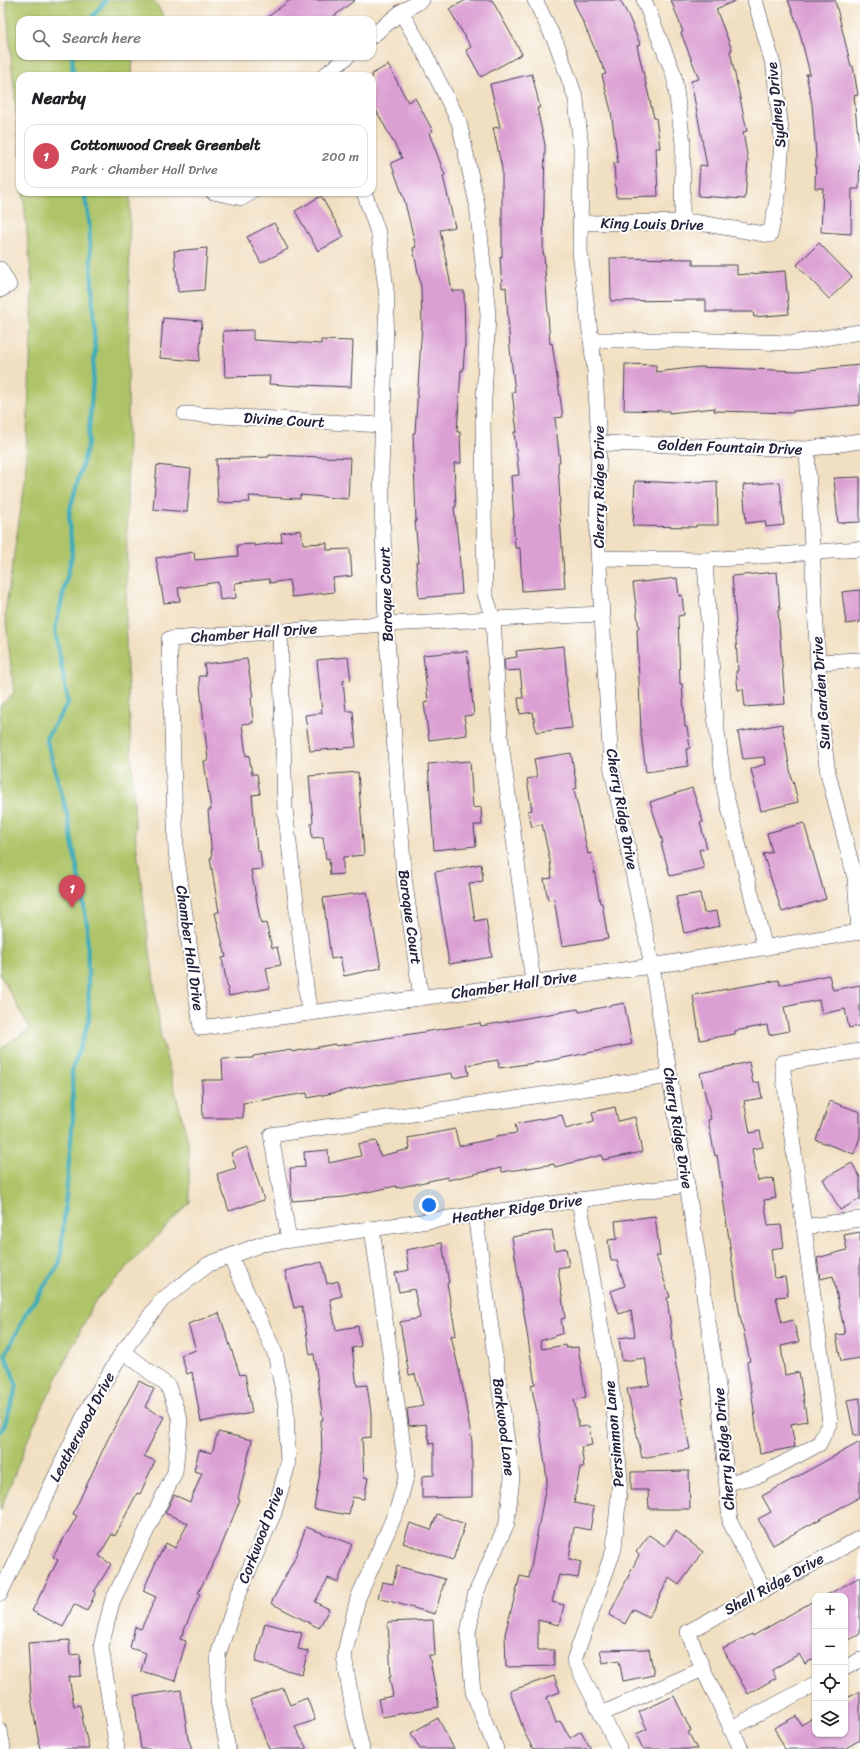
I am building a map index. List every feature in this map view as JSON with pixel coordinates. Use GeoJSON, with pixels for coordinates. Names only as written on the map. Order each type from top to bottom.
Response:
{"type":"FeatureCollection","features":[{"type":"Feature","properties":{"kind":"street"},"geometry":{"type":"LineString","coordinates":[[376,33],[401,12],[422,0]]}},
{"type":"Feature","properties":{"kind":"street","name":"Cherry Ridge Drive"},"geometry":{"type":"LineString","coordinates":[[535,0],[558,45],[576,99],[581,148],[580,252],[595,372],[599,443],[599,558],[611,765],[652,966],[670,1076],[718,1386],[730,1522],[764,1590]]}},
{"type":"Feature","properties":{"kind":"street"},"geometry":{"type":"LineString","coordinates":[[644,0],[674,75],[683,143],[682,222]]}},
{"type":"Feature","properties":{"kind":"street","name":"Sydney Drive"},"geometry":{"type":"LineString","coordinates":[[755,0],[774,68],[782,140],[778,196],[770,235]]}},
{"type":"Feature","properties":{"kind":"street"},"geometry":{"type":"LineString","coordinates":[[401,12],[424,52],[459,122],[477,204],[488,314],[483,421],[485,594],[493,619],[500,735],[533,982]]}},
{"type":"Feature","properties":{"kind":"street"},"geometry":{"type":"LineString","coordinates":[[329,72],[343,60]]}},
{"type":"Feature","properties":{"kind":"street"},"geometry":{"type":"LineString","coordinates":[[232,196],[242,198],[245,196]]}},
{"type":"Feature","properties":{"kind":"street","name":"Baroque Court"},"geometry":{"type":"LineString","coordinates":[[365,196],[379,234],[387,297],[381,470],[386,624],[404,877],[421,998]]}},
{"type":"Feature","properties":{"kind":"street","name":"King Louis Drive"},"geometry":{"type":"LineString","coordinates":[[580,223],[694,222],[770,235]]}},
{"type":"Feature","properties":{"kind":"street"},"geometry":{"type":"LineString","coordinates":[[0,269],[5,288]]}},
{"type":"Feature","properties":{"kind":"street"},"geometry":{"type":"LineString","coordinates":[[591,340],[675,340],[794,343],[860,332]]}},
{"type":"Feature","properties":{"kind":"street","name":"Divine Court"},"geometry":{"type":"LineString","coordinates":[[185,414],[382,425]]}},
{"type":"Feature","properties":{"kind":"street","name":"Golden Fountain Drive"},"geometry":{"type":"LineString","coordinates":[[599,443],[807,449],[860,441]]}},
{"type":"Feature","properties":{"kind":"street","name":"Sun Garden Drive"},"geometry":{"type":"LineString","coordinates":[[807,449],[821,723],[828,773],[855,878],[859,932]]}},
{"type":"Feature","properties":{"kind":"street"},"geometry":{"type":"LineString","coordinates":[[599,558],[705,560],[813,554],[860,549]]}},
{"type":"Feature","properties":{"kind":"street"},"geometry":{"type":"LineString","coordinates":[[705,560],[714,708],[725,792],[765,948]]}},
{"type":"Feature","properties":{"kind":"street","name":"Chamber Hall Drive"},"geometry":{"type":"LineString","coordinates":[[603,614],[386,624],[169,639],[176,850],[201,1028],[652,966],[859,932]]}},
{"type":"Feature","properties":{"kind":"street"},"geometry":{"type":"LineString","coordinates":[[280,631],[285,808],[309,1013]]}},
{"type":"Feature","properties":{"kind":"street"},"geometry":{"type":"LineString","coordinates":[[818,662],[860,660]]}},
{"type":"Feature","properties":{"kind":"street"},"geometry":{"type":"LineString","coordinates":[[727,1483],[761,1475],[819,1444],[830,1422],[782,1063],[860,1051]]}},
{"type":"Feature","properties":{"kind":"street"},"geometry":{"type":"LineString","coordinates":[[289,1240],[271,1135],[670,1076]]}},
{"type":"Feature","properties":{"kind":"street","name":"Heather Ridge Drive"},"geometry":{"type":"LineString","coordinates":[[230,1256],[262,1244],[687,1185]]}},
{"type":"Feature","properties":{"kind":"street","name":"Persimmon Lane"},"geometry":{"type":"LineString","coordinates":[[579,1200],[613,1397],[620,1480],[614,1549],[574,1660],[619,1749]]}},
{"type":"Feature","properties":{"kind":"street","name":"Barkwood Lane"},"geometry":{"type":"LineString","coordinates":[[475,1214],[512,1476],[507,1523],[475,1595],[468,1634],[473,1692],[496,1749]]}},
{"type":"Feature","properties":{"kind":"street"},"geometry":{"type":"LineString","coordinates":[[804,1227],[860,1219]]}},
{"type":"Feature","properties":{"kind":"street"},"geometry":{"type":"LineString","coordinates":[[362,1749],[354,1716],[344,1656],[358,1598],[397,1510],[407,1474],[372,1229]]}},
{"type":"Feature","properties":{"kind":"street","name":"Leatherwood Drive"},"geometry":{"type":"LineString","coordinates":[[0,1594],[86,1412],[123,1351],[162,1300],[208,1264],[230,1256]]}},
{"type":"Feature","properties":{"kind":"street","name":"Corkwood Drive"},"geometry":{"type":"LineString","coordinates":[[228,1749],[218,1701],[218,1655],[238,1594],[274,1513],[288,1464],[286,1406],[275,1353],[230,1256]]}},
{"type":"Feature","properties":{"kind":"street"},"geometry":{"type":"LineString","coordinates":[[117,1749],[101,1647],[112,1602],[175,1472],[180,1420],[168,1386],[123,1351]]}},
{"type":"Feature","properties":{"kind":"street","name":"Shell Ridge Drive"},"geometry":{"type":"LineString","coordinates":[[704,1669],[688,1632],[860,1538]]}},
{"type":"Feature","properties":{"kind":"street"},"geometry":{"type":"LineString","coordinates":[[848,1666],[860,1660]]}},
{"type":"Feature","properties":{"kind":"street"},"geometry":{"type":"LineString","coordinates":[[601,1714],[704,1669],[730,1729],[741,1749]]}},
{"type":"Feature","properties":{"kind":"street"},"geometry":{"type":"LineString","coordinates":[[730,1729],[812,1686]]}},
{"type":"Feature","properties":{"kind":"street"},"geometry":{"type":"LineString","coordinates":[[0,1731],[3,1749]]}},
{"type":"Feature","properties":{"kind":"green space"},"geometry":{"type":"Polygon","coordinates":[[[154,0],[164,16],[16,16],[16,60],[133,60],[132,72],[16,72],[16,112],[6,1],[154,0]]]}},
{"type":"Feature","properties":{"kind":"green space"},"geometry":{"type":"Polygon","coordinates":[[[23,196],[130,196],[126,648],[136,842],[161,1037],[188,1141],[190,1202],[95,1301],[33,1427],[0,1511],[0,1049],[30,1029],[0,974],[0,706],[14,693],[5,613],[25,482],[33,294],[23,196]]]}},
{"type":"Feature","properties":{"kind":"building"},"geometry":{"type":"Polygon","coordinates":[[[290,0],[355,0],[334,16],[269,16],[290,0]]]}},
{"type":"Feature","properties":{"kind":"building"},"geometry":{"type":"Polygon","coordinates":[[[466,0],[492,0],[522,54],[481,77],[466,50],[471,47],[449,9],[466,0]]]}},
{"type":"Feature","properties":{"kind":"building"},"geometry":{"type":"Polygon","coordinates":[[[573,0],[620,0],[629,17],[640,44],[637,46],[654,118],[656,118],[660,148],[656,148],[658,196],[616,197],[614,163],[618,163],[611,111],[602,75],[606,74],[573,0]]]}},
{"type":"Feature","properties":{"kind":"building"},"geometry":{"type":"Polygon","coordinates":[[[671,0],[737,0],[716,9],[732,50],[730,51],[747,131],[743,132],[748,161],[745,199],[698,196],[700,165],[707,166],[691,81],[699,79],[681,33],[683,32],[671,0]]]}},
{"type":"Feature","properties":{"kind":"building"},"geometry":{"type":"Polygon","coordinates":[[[788,0],[835,0],[851,66],[853,66],[858,95],[854,96],[860,157],[859,189],[852,189],[851,234],[821,232],[823,188],[815,188],[816,155],[812,104],[806,74],[810,74],[798,26],[788,0]]]}},
{"type":"Feature","properties":{"kind":"building"},"geometry":{"type":"Polygon","coordinates":[[[388,65],[408,102],[415,98],[433,131],[429,133],[445,175],[443,176],[455,227],[440,230],[452,291],[464,291],[465,342],[463,371],[461,370],[457,432],[460,432],[461,463],[454,463],[456,507],[454,507],[462,594],[419,598],[416,562],[419,562],[415,521],[413,433],[415,433],[422,325],[421,287],[413,248],[416,247],[404,199],[391,163],[402,158],[376,110],[376,72],[388,65]]]}},
{"type":"Feature","properties":{"kind":"building"},"geometry":{"type":"Polygon","coordinates":[[[532,74],[540,108],[537,108],[545,145],[543,254],[550,344],[552,343],[563,417],[555,418],[560,462],[558,462],[559,503],[565,588],[522,591],[520,548],[515,548],[511,476],[519,475],[514,432],[517,432],[512,392],[515,392],[510,349],[506,287],[502,288],[500,257],[502,257],[502,168],[493,128],[500,127],[490,84],[532,74]]]}},
{"type":"Feature","properties":{"kind":"building"},"geometry":{"type":"Polygon","coordinates":[[[321,196],[344,237],[318,251],[295,211],[321,196]]]}},
{"type":"Feature","properties":{"kind":"building"},"geometry":{"type":"Polygon","coordinates":[[[274,223],[288,249],[261,263],[247,237],[274,223]]]}},
{"type":"Feature","properties":{"kind":"building"},"geometry":{"type":"Polygon","coordinates":[[[819,243],[852,277],[829,299],[797,265],[819,243]]]}},
{"type":"Feature","properties":{"kind":"building"},"geometry":{"type":"Polygon","coordinates":[[[207,248],[204,290],[178,292],[174,251],[207,248]]]}},
{"type":"Feature","properties":{"kind":"building"},"geometry":{"type":"Polygon","coordinates":[[[610,258],[693,259],[693,265],[737,265],[737,275],[785,271],[789,314],[754,317],[753,312],[706,312],[706,300],[611,301],[610,258]]]}},
{"type":"Feature","properties":{"kind":"building"},"geometry":{"type":"Polygon","coordinates":[[[163,318],[202,321],[199,361],[160,358],[163,318]]]}},
{"type":"Feature","properties":{"kind":"building"},"geometry":{"type":"Polygon","coordinates":[[[253,330],[253,340],[321,344],[321,340],[353,341],[351,387],[269,384],[270,376],[225,377],[223,331],[253,330]]]}},
{"type":"Feature","properties":{"kind":"building"},"geometry":{"type":"Polygon","coordinates":[[[625,364],[656,365],[656,372],[699,367],[799,371],[860,365],[860,405],[793,411],[793,413],[714,411],[715,408],[669,413],[669,411],[624,410],[625,364]]]}},
{"type":"Feature","properties":{"kind":"building"},"geometry":{"type":"Polygon","coordinates":[[[269,455],[350,458],[348,499],[300,495],[300,499],[249,496],[250,502],[218,503],[216,459],[269,457],[269,455]]]}},
{"type":"Feature","properties":{"kind":"building"},"geometry":{"type":"Polygon","coordinates":[[[157,465],[191,469],[187,512],[153,509],[157,465]]]}},
{"type":"Feature","properties":{"kind":"building"},"geometry":{"type":"Polygon","coordinates":[[[860,477],[860,522],[838,523],[834,478],[860,477]]]}},
{"type":"Feature","properties":{"kind":"building"},"geometry":{"type":"Polygon","coordinates":[[[635,481],[678,483],[717,481],[718,525],[696,525],[696,527],[633,526],[635,481]]]}},
{"type":"Feature","properties":{"kind":"building"},"geometry":{"type":"Polygon","coordinates":[[[780,482],[784,525],[766,527],[765,521],[746,523],[743,485],[780,482]]]}},
{"type":"Feature","properties":{"kind":"building"},"geometry":{"type":"Polygon","coordinates":[[[301,530],[303,544],[327,543],[327,550],[350,549],[352,576],[333,578],[334,592],[292,597],[289,580],[270,583],[269,579],[235,583],[236,598],[220,600],[218,582],[178,588],[180,601],[164,603],[156,558],[194,552],[195,560],[238,556],[237,545],[254,544],[254,546],[282,542],[281,533],[301,530]]]}},
{"type":"Feature","properties":{"kind":"building"},"geometry":{"type":"Polygon","coordinates":[[[777,572],[780,610],[778,610],[785,704],[745,707],[743,689],[738,690],[736,671],[738,671],[732,576],[777,572]]]}},
{"type":"Feature","properties":{"kind":"building"},"geometry":{"type":"Polygon","coordinates":[[[677,578],[679,596],[682,595],[684,615],[678,616],[680,684],[682,684],[685,727],[687,727],[690,748],[686,749],[688,766],[646,772],[641,733],[637,629],[639,629],[633,583],[677,578]]]}},
{"type":"Feature","properties":{"kind":"building"},"geometry":{"type":"Polygon","coordinates":[[[860,590],[860,622],[846,624],[842,592],[860,590]]]}},
{"type":"Feature","properties":{"kind":"building"},"geometry":{"type":"Polygon","coordinates":[[[564,646],[566,682],[572,728],[536,732],[533,712],[520,714],[518,698],[523,698],[520,670],[505,671],[504,659],[517,657],[516,651],[564,646]]]}},
{"type":"Feature","properties":{"kind":"building"},"geometry":{"type":"Polygon","coordinates":[[[467,651],[474,715],[464,716],[467,735],[429,740],[424,703],[428,702],[423,655],[467,651]]]}},
{"type":"Feature","properties":{"kind":"building"},"geometry":{"type":"Polygon","coordinates":[[[348,657],[351,680],[343,681],[346,711],[353,711],[356,747],[310,751],[305,715],[322,713],[317,660],[348,657]]]}},
{"type":"Feature","properties":{"kind":"building"},"geometry":{"type":"Polygon","coordinates":[[[247,659],[253,697],[251,697],[253,723],[242,724],[246,756],[249,755],[252,774],[257,774],[260,794],[252,795],[257,851],[260,851],[262,869],[251,870],[261,924],[266,923],[272,948],[277,947],[281,965],[266,968],[270,988],[229,996],[222,958],[226,957],[215,913],[219,912],[210,858],[212,858],[208,810],[211,810],[204,761],[208,761],[199,676],[206,676],[204,664],[247,659]]]}},
{"type":"Feature","properties":{"kind":"building"},"geometry":{"type":"Polygon","coordinates":[[[782,724],[792,781],[798,802],[761,811],[751,769],[765,764],[764,757],[743,759],[738,732],[782,724]]]}},
{"type":"Feature","properties":{"kind":"building"},"geometry":{"type":"Polygon","coordinates":[[[571,753],[577,788],[574,789],[588,854],[591,853],[608,939],[562,946],[554,899],[548,900],[544,879],[552,878],[550,861],[542,824],[532,827],[528,811],[532,810],[527,779],[537,777],[534,759],[571,753]]]}},
{"type":"Feature","properties":{"kind":"building"},"geometry":{"type":"Polygon","coordinates":[[[470,761],[473,808],[481,807],[482,825],[474,825],[476,846],[434,850],[428,764],[470,761]]]}},
{"type":"Feature","properties":{"kind":"building"},"geometry":{"type":"Polygon","coordinates":[[[358,772],[364,855],[343,857],[343,874],[330,875],[329,858],[326,859],[323,837],[312,838],[311,823],[313,822],[309,776],[358,772]]]}},
{"type":"Feature","properties":{"kind":"building"},"geometry":{"type":"Polygon","coordinates":[[[692,788],[703,822],[700,823],[707,848],[699,850],[704,868],[670,876],[661,843],[663,843],[650,802],[692,788]]]}},
{"type":"Feature","properties":{"kind":"building"},"geometry":{"type":"Polygon","coordinates":[[[804,823],[826,899],[782,912],[763,854],[772,852],[767,833],[804,823]]]}},
{"type":"Feature","properties":{"kind":"building"},"geometry":{"type":"Polygon","coordinates":[[[481,864],[483,881],[469,883],[475,921],[486,919],[492,957],[449,964],[435,872],[481,864]]]}},
{"type":"Feature","properties":{"kind":"building"},"geometry":{"type":"Polygon","coordinates":[[[367,892],[381,968],[344,976],[340,957],[331,959],[323,898],[367,892]]]}},
{"type":"Feature","properties":{"kind":"building"},"geometry":{"type":"Polygon","coordinates":[[[700,893],[704,913],[717,911],[720,926],[684,933],[676,897],[700,893]]]}},
{"type":"Feature","properties":{"kind":"building"},"geometry":{"type":"Polygon","coordinates":[[[829,975],[833,990],[860,985],[860,1026],[849,1028],[845,1009],[822,1014],[819,1000],[784,1007],[789,1031],[769,1035],[767,1025],[735,1031],[735,1034],[700,1040],[693,995],[779,980],[780,985],[829,975]]]}},
{"type":"Feature","properties":{"kind":"building"},"geometry":{"type":"Polygon","coordinates":[[[624,1003],[632,1044],[548,1061],[499,1068],[498,1060],[467,1065],[469,1075],[453,1078],[452,1073],[377,1084],[308,1098],[307,1093],[243,1103],[243,1118],[203,1118],[202,1080],[223,1080],[222,1059],[253,1058],[253,1056],[291,1050],[292,1052],[335,1044],[336,1046],[480,1023],[481,1026],[578,1009],[579,1012],[624,1003]]]}},
{"type":"Feature","properties":{"kind":"building"},"geometry":{"type":"Polygon","coordinates":[[[749,1062],[753,1083],[759,1082],[762,1098],[744,1101],[750,1133],[760,1131],[763,1147],[752,1149],[758,1181],[773,1178],[776,1198],[764,1200],[768,1226],[781,1225],[784,1247],[771,1249],[774,1278],[785,1277],[788,1296],[776,1297],[782,1323],[793,1320],[799,1342],[781,1346],[785,1375],[799,1372],[807,1421],[791,1424],[795,1447],[760,1454],[747,1362],[750,1361],[740,1316],[717,1155],[715,1156],[708,1120],[711,1119],[700,1073],[749,1062]]]}},
{"type":"Feature","properties":{"kind":"building"},"geometry":{"type":"Polygon","coordinates":[[[830,1101],[860,1112],[860,1137],[854,1154],[816,1140],[830,1101]]]}},
{"type":"Feature","properties":{"kind":"building"},"geometry":{"type":"Polygon","coordinates":[[[615,1107],[618,1121],[635,1117],[642,1152],[603,1160],[602,1155],[555,1167],[554,1164],[502,1172],[501,1168],[448,1180],[447,1177],[397,1188],[396,1186],[344,1197],[292,1201],[290,1168],[305,1167],[304,1152],[328,1150],[329,1163],[361,1156],[358,1144],[376,1141],[380,1156],[410,1149],[408,1138],[455,1129],[459,1146],[496,1138],[496,1136],[517,1133],[515,1124],[562,1115],[566,1129],[594,1121],[592,1112],[615,1107]]]}},
{"type":"Feature","properties":{"kind":"building"},"geometry":{"type":"Polygon","coordinates":[[[247,1147],[264,1200],[229,1211],[217,1174],[236,1168],[231,1153],[247,1147]]]}},
{"type":"Feature","properties":{"kind":"building"},"geometry":{"type":"Polygon","coordinates":[[[852,1163],[860,1177],[860,1199],[840,1210],[823,1179],[852,1163]]]}},
{"type":"Feature","properties":{"kind":"building"},"geometry":{"type":"Polygon","coordinates":[[[655,1216],[660,1256],[656,1256],[670,1297],[667,1298],[676,1366],[683,1399],[680,1400],[690,1449],[642,1458],[627,1389],[650,1385],[645,1358],[622,1361],[619,1338],[635,1336],[631,1310],[619,1314],[611,1291],[625,1286],[617,1261],[611,1261],[608,1240],[617,1239],[615,1221],[655,1216]]]}},
{"type":"Feature","properties":{"kind":"building"},"geometry":{"type":"Polygon","coordinates":[[[552,1230],[555,1250],[566,1248],[569,1266],[558,1268],[565,1318],[561,1319],[563,1333],[540,1341],[542,1349],[565,1345],[566,1348],[578,1347],[586,1397],[574,1400],[579,1427],[589,1426],[592,1445],[581,1447],[584,1467],[580,1467],[574,1503],[594,1507],[590,1530],[574,1527],[569,1559],[581,1562],[578,1578],[559,1575],[552,1602],[564,1605],[559,1625],[538,1620],[538,1650],[554,1650],[554,1666],[506,1667],[505,1634],[520,1576],[529,1578],[547,1480],[539,1421],[531,1385],[535,1384],[512,1237],[552,1230]]]}},
{"type":"Feature","properties":{"kind":"building"},"geometry":{"type":"Polygon","coordinates":[[[860,1232],[860,1358],[841,1361],[836,1335],[845,1334],[833,1276],[820,1279],[817,1258],[847,1250],[844,1235],[860,1232]]]}},
{"type":"Feature","properties":{"kind":"building"},"geometry":{"type":"Polygon","coordinates":[[[442,1243],[456,1335],[451,1336],[462,1383],[472,1442],[472,1497],[422,1498],[422,1476],[434,1475],[434,1443],[430,1444],[426,1424],[409,1426],[407,1409],[423,1406],[415,1374],[409,1375],[400,1322],[420,1318],[414,1289],[399,1292],[395,1273],[409,1270],[406,1250],[442,1243]]]}},
{"type":"Feature","properties":{"kind":"building"},"geometry":{"type":"Polygon","coordinates":[[[322,1262],[327,1284],[338,1281],[342,1296],[330,1299],[336,1330],[358,1326],[361,1346],[352,1348],[357,1386],[367,1385],[371,1413],[371,1437],[362,1438],[364,1477],[368,1478],[364,1499],[352,1497],[349,1515],[314,1509],[322,1460],[321,1420],[323,1420],[314,1354],[310,1355],[302,1306],[294,1308],[285,1271],[322,1262]]]}},
{"type":"Feature","properties":{"kind":"building"},"geometry":{"type":"Polygon","coordinates":[[[219,1313],[240,1375],[245,1374],[252,1413],[201,1422],[192,1372],[187,1374],[181,1355],[196,1350],[188,1324],[219,1313]]]}},
{"type":"Feature","properties":{"kind":"building"},"geometry":{"type":"Polygon","coordinates":[[[139,1381],[154,1389],[145,1407],[164,1417],[144,1456],[155,1461],[140,1494],[137,1493],[115,1536],[112,1534],[99,1556],[111,1564],[94,1592],[96,1592],[87,1611],[74,1604],[63,1627],[32,1611],[58,1560],[53,1557],[77,1516],[73,1514],[108,1439],[139,1381]]]}},
{"type":"Feature","properties":{"kind":"building"},"geometry":{"type":"Polygon","coordinates":[[[860,1398],[860,1435],[854,1435],[847,1400],[860,1398]]]}},
{"type":"Feature","properties":{"kind":"building"},"geometry":{"type":"Polygon","coordinates":[[[218,1432],[252,1440],[238,1499],[240,1500],[219,1552],[198,1593],[200,1594],[180,1639],[186,1641],[175,1681],[141,1671],[146,1653],[130,1648],[135,1627],[141,1629],[156,1597],[143,1591],[155,1564],[166,1543],[175,1548],[188,1523],[165,1513],[174,1495],[190,1502],[202,1473],[194,1471],[199,1450],[212,1453],[218,1432]]]}},
{"type":"Feature","properties":{"kind":"building"},"geometry":{"type":"Polygon","coordinates":[[[860,1442],[860,1497],[773,1545],[758,1519],[771,1512],[762,1496],[860,1442]]]}},
{"type":"Feature","properties":{"kind":"building"},"geometry":{"type":"Polygon","coordinates":[[[689,1471],[690,1509],[649,1509],[648,1490],[631,1490],[631,1472],[689,1471]]]}},
{"type":"Feature","properties":{"kind":"building"},"geometry":{"type":"Polygon","coordinates":[[[437,1514],[465,1524],[453,1560],[403,1543],[410,1523],[431,1530],[437,1514]]]}},
{"type":"Feature","properties":{"kind":"building"},"geometry":{"type":"Polygon","coordinates":[[[306,1527],[352,1544],[338,1582],[328,1578],[315,1602],[329,1609],[319,1628],[271,1603],[294,1560],[306,1527]]]}},
{"type":"Feature","properties":{"kind":"building"},"geometry":{"type":"Polygon","coordinates":[[[676,1531],[703,1552],[679,1585],[669,1578],[649,1617],[633,1609],[625,1624],[609,1615],[639,1555],[636,1552],[649,1535],[665,1546],[676,1531]]]}},
{"type":"Feature","properties":{"kind":"building"},"geometry":{"type":"Polygon","coordinates":[[[397,1566],[445,1579],[435,1614],[378,1598],[382,1582],[393,1584],[397,1566]]]}},
{"type":"Feature","properties":{"kind":"building"},"geometry":{"type":"Polygon","coordinates":[[[860,1577],[860,1634],[849,1640],[848,1593],[831,1593],[860,1577]]]}},
{"type":"Feature","properties":{"kind":"building"},"geometry":{"type":"Polygon","coordinates":[[[812,1602],[812,1660],[805,1664],[799,1654],[772,1670],[776,1678],[748,1694],[723,1649],[752,1634],[753,1636],[812,1602]]]}},
{"type":"Feature","properties":{"kind":"building"},"geometry":{"type":"Polygon","coordinates":[[[433,1620],[435,1655],[429,1655],[439,1707],[382,1717],[378,1699],[393,1696],[389,1676],[391,1676],[388,1622],[433,1620]]]}},
{"type":"Feature","properties":{"kind":"building"},"geometry":{"type":"Polygon","coordinates":[[[265,1623],[302,1633],[298,1649],[308,1651],[302,1674],[255,1662],[265,1623]]]}},
{"type":"Feature","properties":{"kind":"building"},"geometry":{"type":"Polygon","coordinates":[[[69,1640],[70,1655],[80,1654],[81,1676],[69,1677],[74,1706],[80,1705],[89,1749],[40,1749],[31,1697],[28,1643],[69,1640]]]}},
{"type":"Feature","properties":{"kind":"building"},"geometry":{"type":"Polygon","coordinates":[[[649,1649],[654,1675],[623,1681],[619,1660],[603,1663],[600,1650],[649,1649]]]}},
{"type":"Feature","properties":{"kind":"building"},"geometry":{"type":"Polygon","coordinates":[[[554,1676],[560,1692],[547,1697],[556,1723],[560,1721],[570,1738],[581,1731],[591,1749],[533,1749],[525,1734],[510,1691],[554,1676]]]}},
{"type":"Feature","properties":{"kind":"building"},"geometry":{"type":"Polygon","coordinates":[[[283,1688],[290,1705],[307,1698],[315,1720],[295,1727],[307,1749],[269,1749],[250,1700],[283,1688]]]}},
{"type":"Feature","properties":{"kind":"building"},"geometry":{"type":"Polygon","coordinates":[[[181,1690],[188,1738],[192,1749],[141,1749],[134,1696],[181,1690]]]}},
{"type":"Feature","properties":{"kind":"building"},"geometry":{"type":"Polygon","coordinates":[[[860,1691],[860,1740],[844,1749],[785,1749],[774,1728],[796,1716],[801,1725],[812,1719],[812,1737],[848,1737],[848,1697],[860,1691]]]}},
{"type":"Feature","properties":{"kind":"building"},"geometry":{"type":"Polygon","coordinates":[[[674,1696],[691,1731],[688,1732],[697,1749],[643,1749],[636,1734],[647,1729],[639,1712],[674,1696]]]}},
{"type":"Feature","properties":{"kind":"building"},"geometry":{"type":"Polygon","coordinates":[[[438,1718],[454,1749],[420,1749],[411,1733],[438,1718]]]}},
{"type":"Feature","properties":{"kind":"waterway"},"geometry":{"type":"LineString","coordinates":[[93,16],[106,0]]}},
{"type":"Feature","properties":{"kind":"waterway"},"geometry":{"type":"LineString","coordinates":[[72,60],[73,72]]}},
{"type":"Feature","properties":{"kind":"waterway"},"geometry":{"type":"LineString","coordinates":[[0,1432],[3,1429],[17,1386],[5,1355],[27,1312],[60,1263],[73,1117],[72,1071],[89,1020],[87,924],[67,813],[46,738],[68,703],[55,630],[72,555],[69,513],[88,444],[95,352],[89,219],[85,196]]}},
{"type":"Feature","properties":{"kind":"place","name":"Cottonwood Creek Greenbelt"},"geometry":{"type":"Point","coordinates":[72,908]}}]}
